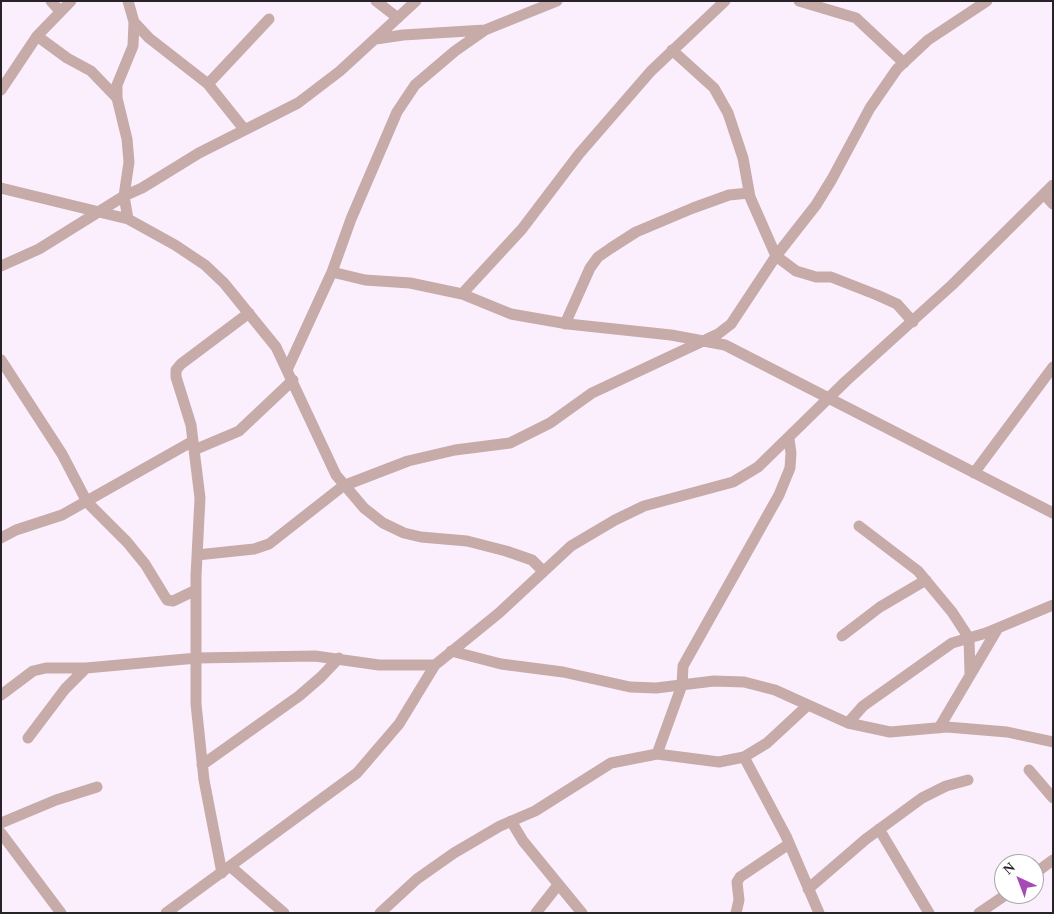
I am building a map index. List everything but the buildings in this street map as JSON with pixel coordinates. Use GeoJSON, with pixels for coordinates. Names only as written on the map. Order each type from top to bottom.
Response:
{"type":"FeatureCollection","features":[{"type":"Feature","properties":{"kind":"street"},"geometry":{"type":"LineString","coordinates":[[51,1],[60,11]]}},
{"type":"Feature","properties":{"kind":"street"},"geometry":{"type":"LineString","coordinates":[[1,90],[37,36],[71,1]]}},
{"type":"Feature","properties":{"kind":"street"},"geometry":{"type":"LineString","coordinates":[[128,1],[134,22],[134,40],[120,73],[117,98],[127,139],[129,162],[124,196],[128,219]]}},
{"type":"Feature","properties":{"kind":"street"},"geometry":{"type":"LineString","coordinates":[[376,1],[395,21],[403,35]]}},
{"type":"Feature","properties":{"kind":"street"},"geometry":{"type":"LineString","coordinates":[[1,266],[39,248],[124,196],[142,188],[244,129],[298,103],[376,39],[416,1]]}},
{"type":"Feature","properties":{"kind":"street"},"geometry":{"type":"LineString","coordinates":[[1,538],[16,530],[62,515],[87,502],[120,480],[194,445],[239,431],[290,375],[332,272],[351,219],[397,112],[414,85],[455,51],[485,30],[558,1]]}},
{"type":"Feature","properties":{"kind":"street"},"geometry":{"type":"LineString","coordinates":[[462,294],[522,229],[552,186],[591,139],[672,50],[725,1]]}},
{"type":"Feature","properties":{"kind":"street"},"geometry":{"type":"LineString","coordinates":[[799,1],[856,18],[904,63]]}},
{"type":"Feature","properties":{"kind":"street"},"geometry":{"type":"LineString","coordinates":[[197,555],[254,549],[270,544],[343,486],[428,454],[510,443],[550,423],[592,393],[704,340],[731,324],[776,256],[816,205],[870,108],[904,63],[928,40],[987,1]]}},
{"type":"Feature","properties":{"kind":"street"},"geometry":{"type":"LineString","coordinates":[[208,84],[269,19]]}},
{"type":"Feature","properties":{"kind":"street"},"geometry":{"type":"LineString","coordinates":[[134,22],[149,38],[208,84],[244,129]]}},
{"type":"Feature","properties":{"kind":"street"},"geometry":{"type":"LineString","coordinates":[[376,39],[403,35],[485,30]]}},
{"type":"Feature","properties":{"kind":"street"},"geometry":{"type":"LineString","coordinates":[[450,32],[455,51]]}},
{"type":"Feature","properties":{"kind":"street"},"geometry":{"type":"LineString","coordinates":[[37,36],[73,62],[91,71],[117,98]]}},
{"type":"Feature","properties":{"kind":"street"},"geometry":{"type":"LineString","coordinates":[[672,50],[714,88],[728,114],[742,158],[749,193],[776,256],[796,271],[816,277],[831,277],[897,304],[913,322]]}},
{"type":"Feature","properties":{"kind":"street"},"geometry":{"type":"LineString","coordinates":[[129,162],[142,188]]}},
{"type":"Feature","properties":{"kind":"street"},"geometry":{"type":"LineString","coordinates":[[166,913],[357,773],[399,724],[435,665],[499,613],[571,546],[644,506],[733,482],[744,477],[789,439],[829,398],[913,322],[1053,184]]}},
{"type":"Feature","properties":{"kind":"street"},"geometry":{"type":"LineString","coordinates":[[1,188],[128,219],[205,265],[249,313],[276,347],[327,458],[343,486],[384,523],[404,533],[421,537],[467,541],[506,551],[532,560],[543,571]]}},
{"type":"Feature","properties":{"kind":"street"},"geometry":{"type":"LineString","coordinates":[[565,324],[590,268],[598,257],[636,232],[692,208],[729,195],[749,193]]}},
{"type":"Feature","properties":{"kind":"street"},"geometry":{"type":"LineString","coordinates":[[1044,194],[1053,204]]}},
{"type":"Feature","properties":{"kind":"street"},"geometry":{"type":"LineString","coordinates":[[332,272],[365,280],[410,283],[462,294],[511,314],[565,324],[704,340],[724,345],[1053,513]]}},
{"type":"Feature","properties":{"kind":"street"},"geometry":{"type":"LineString","coordinates":[[249,313],[182,364],[176,370],[176,377],[191,425],[200,498],[196,590],[196,704],[202,765],[226,870],[284,913]]}},
{"type":"Feature","properties":{"kind":"street"},"geometry":{"type":"LineString","coordinates":[[1,360],[62,454],[87,502],[127,542],[145,564],[167,600],[174,601],[196,590]]}},
{"type":"Feature","properties":{"kind":"street"},"geometry":{"type":"LineString","coordinates":[[974,473],[1053,367]]}},
{"type":"Feature","properties":{"kind":"street"},"geometry":{"type":"LineString","coordinates":[[657,754],[682,685],[683,666],[779,495],[790,468],[791,453],[789,439]]}},
{"type":"Feature","properties":{"kind":"street"},"geometry":{"type":"LineString","coordinates":[[859,526],[918,571],[952,612],[969,638],[970,674]]}},
{"type":"Feature","properties":{"kind":"street"},"geometry":{"type":"LineString","coordinates":[[842,636],[880,607],[926,580]]}},
{"type":"Feature","properties":{"kind":"street"},"geometry":{"type":"LineString","coordinates":[[848,723],[863,706],[952,643],[998,628],[1053,606]]}},
{"type":"Feature","properties":{"kind":"street"},"geometry":{"type":"LineString","coordinates":[[939,728],[998,628]]}},
{"type":"Feature","properties":{"kind":"street"},"geometry":{"type":"LineString","coordinates":[[451,651],[501,664],[563,672],[630,687],[682,685],[714,681],[744,682],[775,690],[848,723],[890,732],[939,728],[1007,732],[1053,742]]}},
{"type":"Feature","properties":{"kind":"street"},"geometry":{"type":"LineString","coordinates":[[3,689],[33,671],[46,668],[86,668],[196,658],[315,656],[379,664],[435,665]]}},
{"type":"Feature","properties":{"kind":"street"},"geometry":{"type":"LineString","coordinates":[[202,765],[299,696],[339,658]]}},
{"type":"Feature","properties":{"kind":"street"},"geometry":{"type":"LineString","coordinates":[[28,738],[59,696],[86,668]]}},
{"type":"Feature","properties":{"kind":"street"},"geometry":{"type":"LineString","coordinates":[[380,913],[417,878],[439,863],[511,821],[535,812],[611,763],[657,754],[719,762],[744,758],[767,743],[808,705]]}},
{"type":"Feature","properties":{"kind":"street"},"geometry":{"type":"LineString","coordinates":[[744,758],[789,844],[819,913]]}},
{"type":"Feature","properties":{"kind":"street"},"geometry":{"type":"LineString","coordinates":[[1029,770],[1053,798]]}},
{"type":"Feature","properties":{"kind":"street"},"geometry":{"type":"LineString","coordinates":[[808,888],[879,829],[922,798],[946,786],[968,780]]}},
{"type":"Feature","properties":{"kind":"street"},"geometry":{"type":"LineString","coordinates":[[1,823],[56,800],[97,787]]}},
{"type":"Feature","properties":{"kind":"street"},"geometry":{"type":"LineString","coordinates":[[511,821],[558,886],[582,913]]}},
{"type":"Feature","properties":{"kind":"street"},"geometry":{"type":"LineString","coordinates":[[879,829],[929,913]]}},
{"type":"Feature","properties":{"kind":"street"},"geometry":{"type":"LineString","coordinates":[[1,833],[60,913]]}},
{"type":"Feature","properties":{"kind":"street"},"geometry":{"type":"LineString","coordinates":[[736,913],[739,900],[737,882],[740,877],[789,844]]}},
{"type":"Feature","properties":{"kind":"street"},"geometry":{"type":"LineString","coordinates":[[536,913],[558,886]]}},
{"type":"Feature","properties":{"kind":"street"},"geometry":{"type":"LineString","coordinates":[[979,913],[994,903]]}}]}
